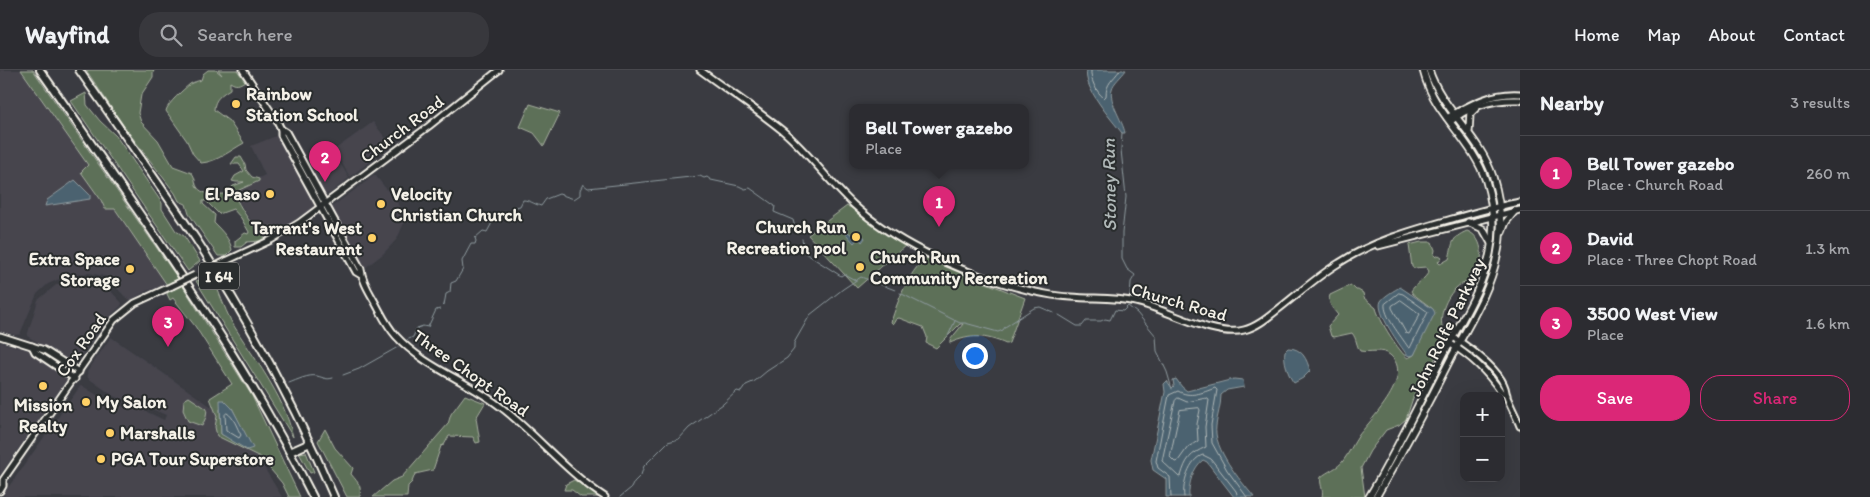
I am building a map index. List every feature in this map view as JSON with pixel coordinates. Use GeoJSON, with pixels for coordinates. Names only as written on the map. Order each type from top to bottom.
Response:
{"type":"FeatureCollection","features":[{"type":"Feature","properties":{"kind":"highway","name":"I 64"},"geometry":{"type":"LineString","coordinates":[[40,70],[207,312],[253,386],[313,497]]}},
{"type":"Feature","properties":{"kind":"highway","name":"I 64"},"geometry":{"type":"LineString","coordinates":[[79,70],[196,239],[225,287],[272,367],[310,443],[334,497]]}},
{"type":"Feature","properties":{"kind":"highway"},"geometry":{"type":"LineString","coordinates":[[290,452],[310,443]]}},
{"type":"Feature","properties":{"kind":"main road","name":"Three Chopt Road"},"geometry":{"type":"LineString","coordinates":[[243,70],[281,129],[286,132],[361,269],[361,275],[388,326],[405,345],[427,362],[502,407],[584,483],[605,497]]}},
{"type":"Feature","properties":{"kind":"main road","name":"Church Road"},"geometry":{"type":"LineString","coordinates":[[320,208],[429,126],[499,70]]}},
{"type":"Feature","properties":{"kind":"main road","name":"Church Road"},"geometry":{"type":"LineString","coordinates":[[700,70],[783,132],[801,148],[849,200],[882,226],[950,263],[983,277],[1020,288],[1068,297],[1110,298],[1148,305],[1214,329],[1238,332],[1255,326],[1338,263],[1393,237],[1491,208],[1520,202]]}},
{"type":"Feature","properties":{"kind":"main road","name":"John Rolfe Parkway"},"geometry":{"type":"LineString","coordinates":[[1369,497],[1406,430],[1481,280],[1491,243],[1491,208],[1488,192],[1479,166],[1470,148],[1433,96],[1422,70]]}},
{"type":"Feature","properties":{"kind":"main road","name":"John Rolfe Parkway"},"geometry":{"type":"LineString","coordinates":[[1376,497],[1458,345],[1490,280],[1498,256],[1500,206],[1491,171],[1469,133],[1438,90],[1429,70]]}},
{"type":"Feature","properties":{"kind":"main road"},"geometry":{"type":"LineString","coordinates":[[1449,120],[1483,100],[1505,94],[1520,94]]}},
{"type":"Feature","properties":{"kind":"main road"},"geometry":{"type":"LineString","coordinates":[[1456,115],[1470,108],[1497,101],[1520,100]]}},
{"type":"Feature","properties":{"kind":"main road"},"geometry":{"type":"LineString","coordinates":[[1469,133],[1469,117],[1478,106]]}},
{"type":"Feature","properties":{"kind":"main road","name":"Three Chopt Road"},"geometry":{"type":"LineString","coordinates":[[281,129],[281,135],[320,208],[356,272],[361,275]]}},
{"type":"Feature","properties":{"kind":"main road","name":"Cox Road"},"geometry":{"type":"LineString","coordinates":[[0,491],[3,486],[2,481],[75,379],[110,326],[121,314],[144,298],[277,237],[320,208]]}},
{"type":"Feature","properties":{"kind":"main road","name":"Church Road"},"geometry":{"type":"LineString","coordinates":[[1368,248],[1404,241],[1468,222],[1518,211]]}},
{"type":"Feature","properties":{"kind":"main road"},"geometry":{"type":"LineString","coordinates":[[1500,239],[1505,224],[1518,211]]}},
{"type":"Feature","properties":{"kind":"main road"},"geometry":{"type":"LineString","coordinates":[[1468,222],[1485,231],[1491,243]]}},
{"type":"Feature","properties":{"kind":"main road"},"geometry":{"type":"LineString","coordinates":[[0,336],[44,350],[79,372]]}},
{"type":"Feature","properties":{"kind":"main road"},"geometry":{"type":"LineString","coordinates":[[1451,340],[1476,362],[1501,392],[1507,396],[1520,426]]}},
{"type":"Feature","properties":{"kind":"main road"},"geometry":{"type":"LineString","coordinates":[[32,346],[35,352],[75,379]]}},
{"type":"Feature","properties":{"kind":"shaded area"},"geometry":{"type":"Polygon","coordinates":[[[0,70],[21,70],[88,165],[81,172],[101,200],[105,209],[115,209],[167,285],[146,291],[131,300],[126,298],[107,277],[89,273],[66,276],[48,284],[37,294],[20,334],[16,335],[0,331],[0,70]]]}},
{"type":"Feature","properties":{"kind":"shaded area"},"geometry":{"type":"Polygon","coordinates":[[[373,122],[391,145],[350,177],[334,150],[373,122]]]}},
{"type":"Feature","properties":{"kind":"shaded area"},"geometry":{"type":"Polygon","coordinates":[[[280,136],[314,203],[313,207],[309,210],[263,239],[232,191],[265,175],[251,146],[280,136]]]}},
{"type":"Feature","properties":{"kind":"shaded area"},"geometry":{"type":"Polygon","coordinates":[[[333,151],[349,178],[329,194],[323,193],[312,173],[316,163],[333,151]]]}},
{"type":"Feature","properties":{"kind":"shaded area"},"geometry":{"type":"Polygon","coordinates":[[[375,175],[400,206],[404,223],[397,239],[383,254],[365,268],[330,208],[375,175]]]}},
{"type":"Feature","properties":{"kind":"shaded area"},"geometry":{"type":"Polygon","coordinates":[[[92,278],[106,286],[122,303],[110,316],[78,360],[73,363],[27,336],[38,300],[63,281],[92,278]]]}},
{"type":"Feature","properties":{"kind":"shaded area"},"geometry":{"type":"Polygon","coordinates":[[[111,337],[238,425],[282,497],[4,497],[5,492],[81,385],[113,405],[141,409],[164,420],[166,415],[143,405],[115,397],[88,378],[87,372],[111,337]]]}},
{"type":"Feature","properties":{"kind":"shaded area"},"geometry":{"type":"Polygon","coordinates":[[[0,342],[28,350],[67,379],[0,475],[0,342]]]}},
{"type":"Feature","properties":{"kind":"green space"},"geometry":{"type":"Polygon","coordinates":[[[21,70],[33,70],[179,280],[167,285],[115,209],[105,209],[101,200],[81,172],[88,165],[21,70]]]}},
{"type":"Feature","properties":{"kind":"green space"},"geometry":{"type":"Polygon","coordinates":[[[86,70],[155,70],[153,77],[141,95],[138,113],[141,122],[158,140],[173,166],[192,173],[198,189],[201,191],[209,194],[226,194],[233,186],[244,182],[232,181],[235,176],[244,171],[239,164],[231,164],[236,157],[241,157],[246,170],[252,177],[259,179],[259,181],[237,191],[234,195],[249,220],[261,232],[272,226],[277,227],[260,241],[247,242],[241,247],[235,247],[235,241],[249,232],[241,218],[233,209],[219,214],[206,201],[203,201],[203,204],[215,215],[214,223],[225,235],[231,246],[232,250],[226,256],[218,256],[189,214],[186,204],[179,201],[175,193],[125,128],[86,70]]]}},
{"type":"Feature","properties":{"kind":"green space"},"geometry":{"type":"Polygon","coordinates":[[[208,70],[216,70],[222,75],[218,70],[237,70],[245,81],[238,84],[230,82],[230,89],[221,95],[214,106],[214,110],[229,121],[244,143],[218,158],[201,163],[193,154],[187,141],[166,111],[180,93],[190,84],[201,80],[203,74],[208,70]]]}},
{"type":"Feature","properties":{"kind":"green space"},"geometry":{"type":"Polygon","coordinates":[[[86,93],[87,105],[116,136],[162,203],[162,209],[176,231],[184,236],[200,261],[188,271],[71,101],[86,93]]]}},
{"type":"Feature","properties":{"kind":"green space"},"geometry":{"type":"Polygon","coordinates":[[[530,104],[560,113],[544,146],[534,133],[520,127],[530,104]]]}},
{"type":"Feature","properties":{"kind":"green space","name":"Church Run Community Recreation"},"geometry":{"type":"Polygon","coordinates":[[[847,206],[854,209],[880,230],[906,245],[857,288],[808,235],[847,206]]]}},
{"type":"Feature","properties":{"kind":"green space"},"geometry":{"type":"Polygon","coordinates":[[[1467,231],[1473,234],[1480,245],[1480,266],[1473,278],[1457,287],[1446,301],[1442,313],[1442,325],[1443,330],[1448,332],[1425,379],[1416,389],[1406,419],[1399,425],[1386,430],[1370,451],[1361,468],[1365,497],[1322,497],[1321,477],[1343,461],[1359,435],[1389,396],[1398,374],[1396,364],[1390,355],[1380,351],[1360,351],[1352,333],[1331,336],[1328,326],[1338,315],[1330,303],[1330,295],[1351,285],[1363,293],[1364,298],[1376,308],[1395,343],[1408,358],[1414,355],[1433,309],[1411,291],[1429,271],[1426,267],[1412,267],[1409,245],[1432,242],[1435,250],[1434,255],[1442,257],[1438,262],[1440,264],[1449,259],[1455,239],[1467,231]]]}},
{"type":"Feature","properties":{"kind":"green space"},"geometry":{"type":"Polygon","coordinates":[[[925,258],[937,260],[963,274],[1025,298],[1009,343],[1006,344],[985,337],[971,337],[950,343],[950,340],[963,324],[960,324],[936,348],[926,343],[927,337],[923,327],[899,318],[893,324],[891,322],[900,296],[909,279],[925,258]]]}},
{"type":"Feature","properties":{"kind":"green space"},"geometry":{"type":"Polygon","coordinates":[[[213,278],[231,321],[283,406],[293,437],[196,281],[213,278]]]}},
{"type":"Feature","properties":{"kind":"green space"},"geometry":{"type":"Polygon","coordinates":[[[182,285],[252,396],[300,497],[289,497],[282,483],[260,457],[217,436],[215,427],[217,416],[210,398],[232,384],[195,326],[173,298],[170,300],[167,294],[169,290],[182,285]],[[232,408],[220,409],[221,434],[252,448],[232,408]]]}},
{"type":"Feature","properties":{"kind":"green space"},"geometry":{"type":"Polygon","coordinates":[[[465,395],[485,403],[476,418],[480,442],[476,443],[473,437],[449,436],[444,445],[441,446],[433,470],[415,474],[408,486],[407,497],[373,497],[392,481],[402,477],[448,424],[451,414],[465,395]]]}},
{"type":"Feature","properties":{"kind":"green space"},"geometry":{"type":"Polygon","coordinates":[[[189,397],[207,409],[202,426],[188,421],[183,410],[184,400],[189,397]]]}},
{"type":"Feature","properties":{"kind":"green space"},"geometry":{"type":"Polygon","coordinates":[[[325,429],[335,448],[353,468],[351,474],[359,485],[360,497],[347,497],[318,441],[325,429]]]}},
{"type":"Feature","properties":{"kind":"green space"},"geometry":{"type":"Polygon","coordinates":[[[306,452],[314,472],[310,473],[299,453],[306,452]]]}},
{"type":"Feature","properties":{"kind":"green space"},"geometry":{"type":"Polygon","coordinates":[[[574,480],[601,497],[581,497],[572,490],[564,490],[566,484],[574,480]]]}},
{"type":"Feature","properties":{"kind":"water"},"geometry":{"type":"Polygon","coordinates":[[[1087,70],[1126,70],[1114,84],[1111,94],[1125,133],[1122,133],[1093,94],[1087,77],[1087,70]]]}},
{"type":"Feature","properties":{"kind":"water"},"geometry":{"type":"Polygon","coordinates":[[[75,180],[90,195],[90,199],[45,206],[47,200],[75,180]]]}},
{"type":"Feature","properties":{"kind":"water","name":"Church Run Recreation pool"},"geometry":{"type":"Polygon","coordinates":[[[857,229],[865,238],[862,242],[858,238],[854,243],[846,234],[848,232],[852,235],[857,229]]]}},
{"type":"Feature","properties":{"kind":"water"},"geometry":{"type":"Polygon","coordinates":[[[1400,287],[1433,309],[1435,313],[1414,355],[1410,356],[1407,355],[1389,328],[1380,306],[1382,299],[1400,287]]]}},
{"type":"Feature","properties":{"kind":"water"},"geometry":{"type":"Polygon","coordinates":[[[1288,348],[1293,348],[1303,355],[1310,371],[1294,383],[1285,363],[1285,351],[1288,348]]]}},
{"type":"Feature","properties":{"kind":"water"},"geometry":{"type":"Polygon","coordinates":[[[1176,379],[1187,391],[1234,379],[1243,380],[1244,387],[1227,390],[1221,395],[1216,435],[1229,464],[1254,497],[1234,497],[1207,462],[1203,460],[1196,467],[1192,477],[1189,497],[1166,497],[1166,479],[1153,470],[1151,460],[1165,392],[1164,384],[1167,381],[1172,388],[1174,386],[1173,380],[1176,379]]]}},
{"type":"Feature","properties":{"kind":"water"},"geometry":{"type":"Polygon","coordinates":[[[220,400],[224,400],[232,408],[253,448],[247,450],[221,434],[220,400]]]}},
{"type":"Feature","properties":{"kind":"waterway","name":"Stoney Run"},"geometry":{"type":"LineString","coordinates":[[1122,133],[1121,150],[1126,197],[1122,233],[1122,259],[1127,269],[1135,275],[1131,282],[1130,297]]}},
{"type":"Feature","properties":{"kind":"waterway"},"geometry":{"type":"LineString","coordinates":[[407,340],[413,337],[417,328],[428,327],[436,310],[444,305],[446,294],[450,292],[451,283],[456,281],[463,269],[462,261],[471,244],[475,244],[475,238],[483,231],[487,232],[493,221],[500,219],[508,212],[514,215],[516,207],[520,206],[523,200],[541,206],[546,199],[559,194],[574,199],[580,195],[583,184],[588,188],[700,176],[745,189],[750,188],[775,206],[774,212],[793,220],[796,231]]}},
{"type":"Feature","properties":{"kind":"waterway"},"geometry":{"type":"LineString","coordinates":[[802,239],[805,253],[841,276],[844,274],[855,280]]}},
{"type":"Feature","properties":{"kind":"waterway"},"geometry":{"type":"LineString","coordinates":[[620,497],[631,488],[641,475],[644,466],[668,442],[679,439],[689,428],[723,404],[737,391],[741,392],[746,385],[755,381],[787,358],[794,349],[794,343],[810,315],[843,289],[861,277],[895,290]]}},
{"type":"Feature","properties":{"kind":"waterway"},"geometry":{"type":"LineString","coordinates":[[900,293],[960,323],[998,332],[1034,308],[1040,307],[1054,313]]}},
{"type":"Feature","properties":{"kind":"waterway","name":"Stoney Run"},"geometry":{"type":"LineString","coordinates":[[1059,315],[1077,326],[1082,326],[1086,321],[1110,320],[1115,310],[1123,311],[1128,306],[1137,313],[1156,336],[1157,351],[1167,372],[1172,389]]}},
{"type":"Feature","properties":{"kind":"waterway"},"geometry":{"type":"LineString","coordinates":[[948,336],[955,321]]}},
{"type":"Feature","properties":{"kind":"waterway"},"geometry":{"type":"LineString","coordinates":[[343,375],[359,369],[398,347]]}},
{"type":"Feature","properties":{"kind":"waterway"},"geometry":{"type":"LineString","coordinates":[[289,383],[310,376],[327,379],[333,378]]}},
{"type":"Feature","properties":{"kind":"place","name":"Rainbow Station School"},"geometry":{"type":"Point","coordinates":[236,104]}},
{"type":"Feature","properties":{"kind":"place","name":"David"},"geometry":{"type":"Point","coordinates":[325,182]}},
{"type":"Feature","properties":{"kind":"place","name":"El Paso"},"geometry":{"type":"Point","coordinates":[270,194]}},
{"type":"Feature","properties":{"kind":"place","name":"Velocity Christian Church"},"geometry":{"type":"Point","coordinates":[381,204]}},
{"type":"Feature","properties":{"kind":"place","name":"Bell Tower gazebo"},"geometry":{"type":"Point","coordinates":[939,227]}},
{"type":"Feature","properties":{"kind":"place","name":"Church Run Recreation pool"},"geometry":{"type":"Point","coordinates":[856,237]}},
{"type":"Feature","properties":{"kind":"place","name":"Tarrant's West Restaurant"},"geometry":{"type":"Point","coordinates":[372,238]}},
{"type":"Feature","properties":{"kind":"place","name":"Church Run Community Recreation"},"geometry":{"type":"Point","coordinates":[860,267]}},
{"type":"Feature","properties":{"kind":"place","name":"Extra Space Storage"},"geometry":{"type":"Point","coordinates":[130,269]}},
{"type":"Feature","properties":{"kind":"place","name":"3500 West View"},"geometry":{"type":"Point","coordinates":[168,347]}},
{"type":"Feature","properties":{"kind":"place","name":"Mission Realty"},"geometry":{"type":"Point","coordinates":[43,386]}},
{"type":"Feature","properties":{"kind":"place","name":"My Salon"},"geometry":{"type":"Point","coordinates":[86,402]}},
{"type":"Feature","properties":{"kind":"place","name":"Marshalls"},"geometry":{"type":"Point","coordinates":[110,433]}},
{"type":"Feature","properties":{"kind":"place","name":"PGA Tour Superstore"},"geometry":{"type":"Point","coordinates":[101,459]}}]}
